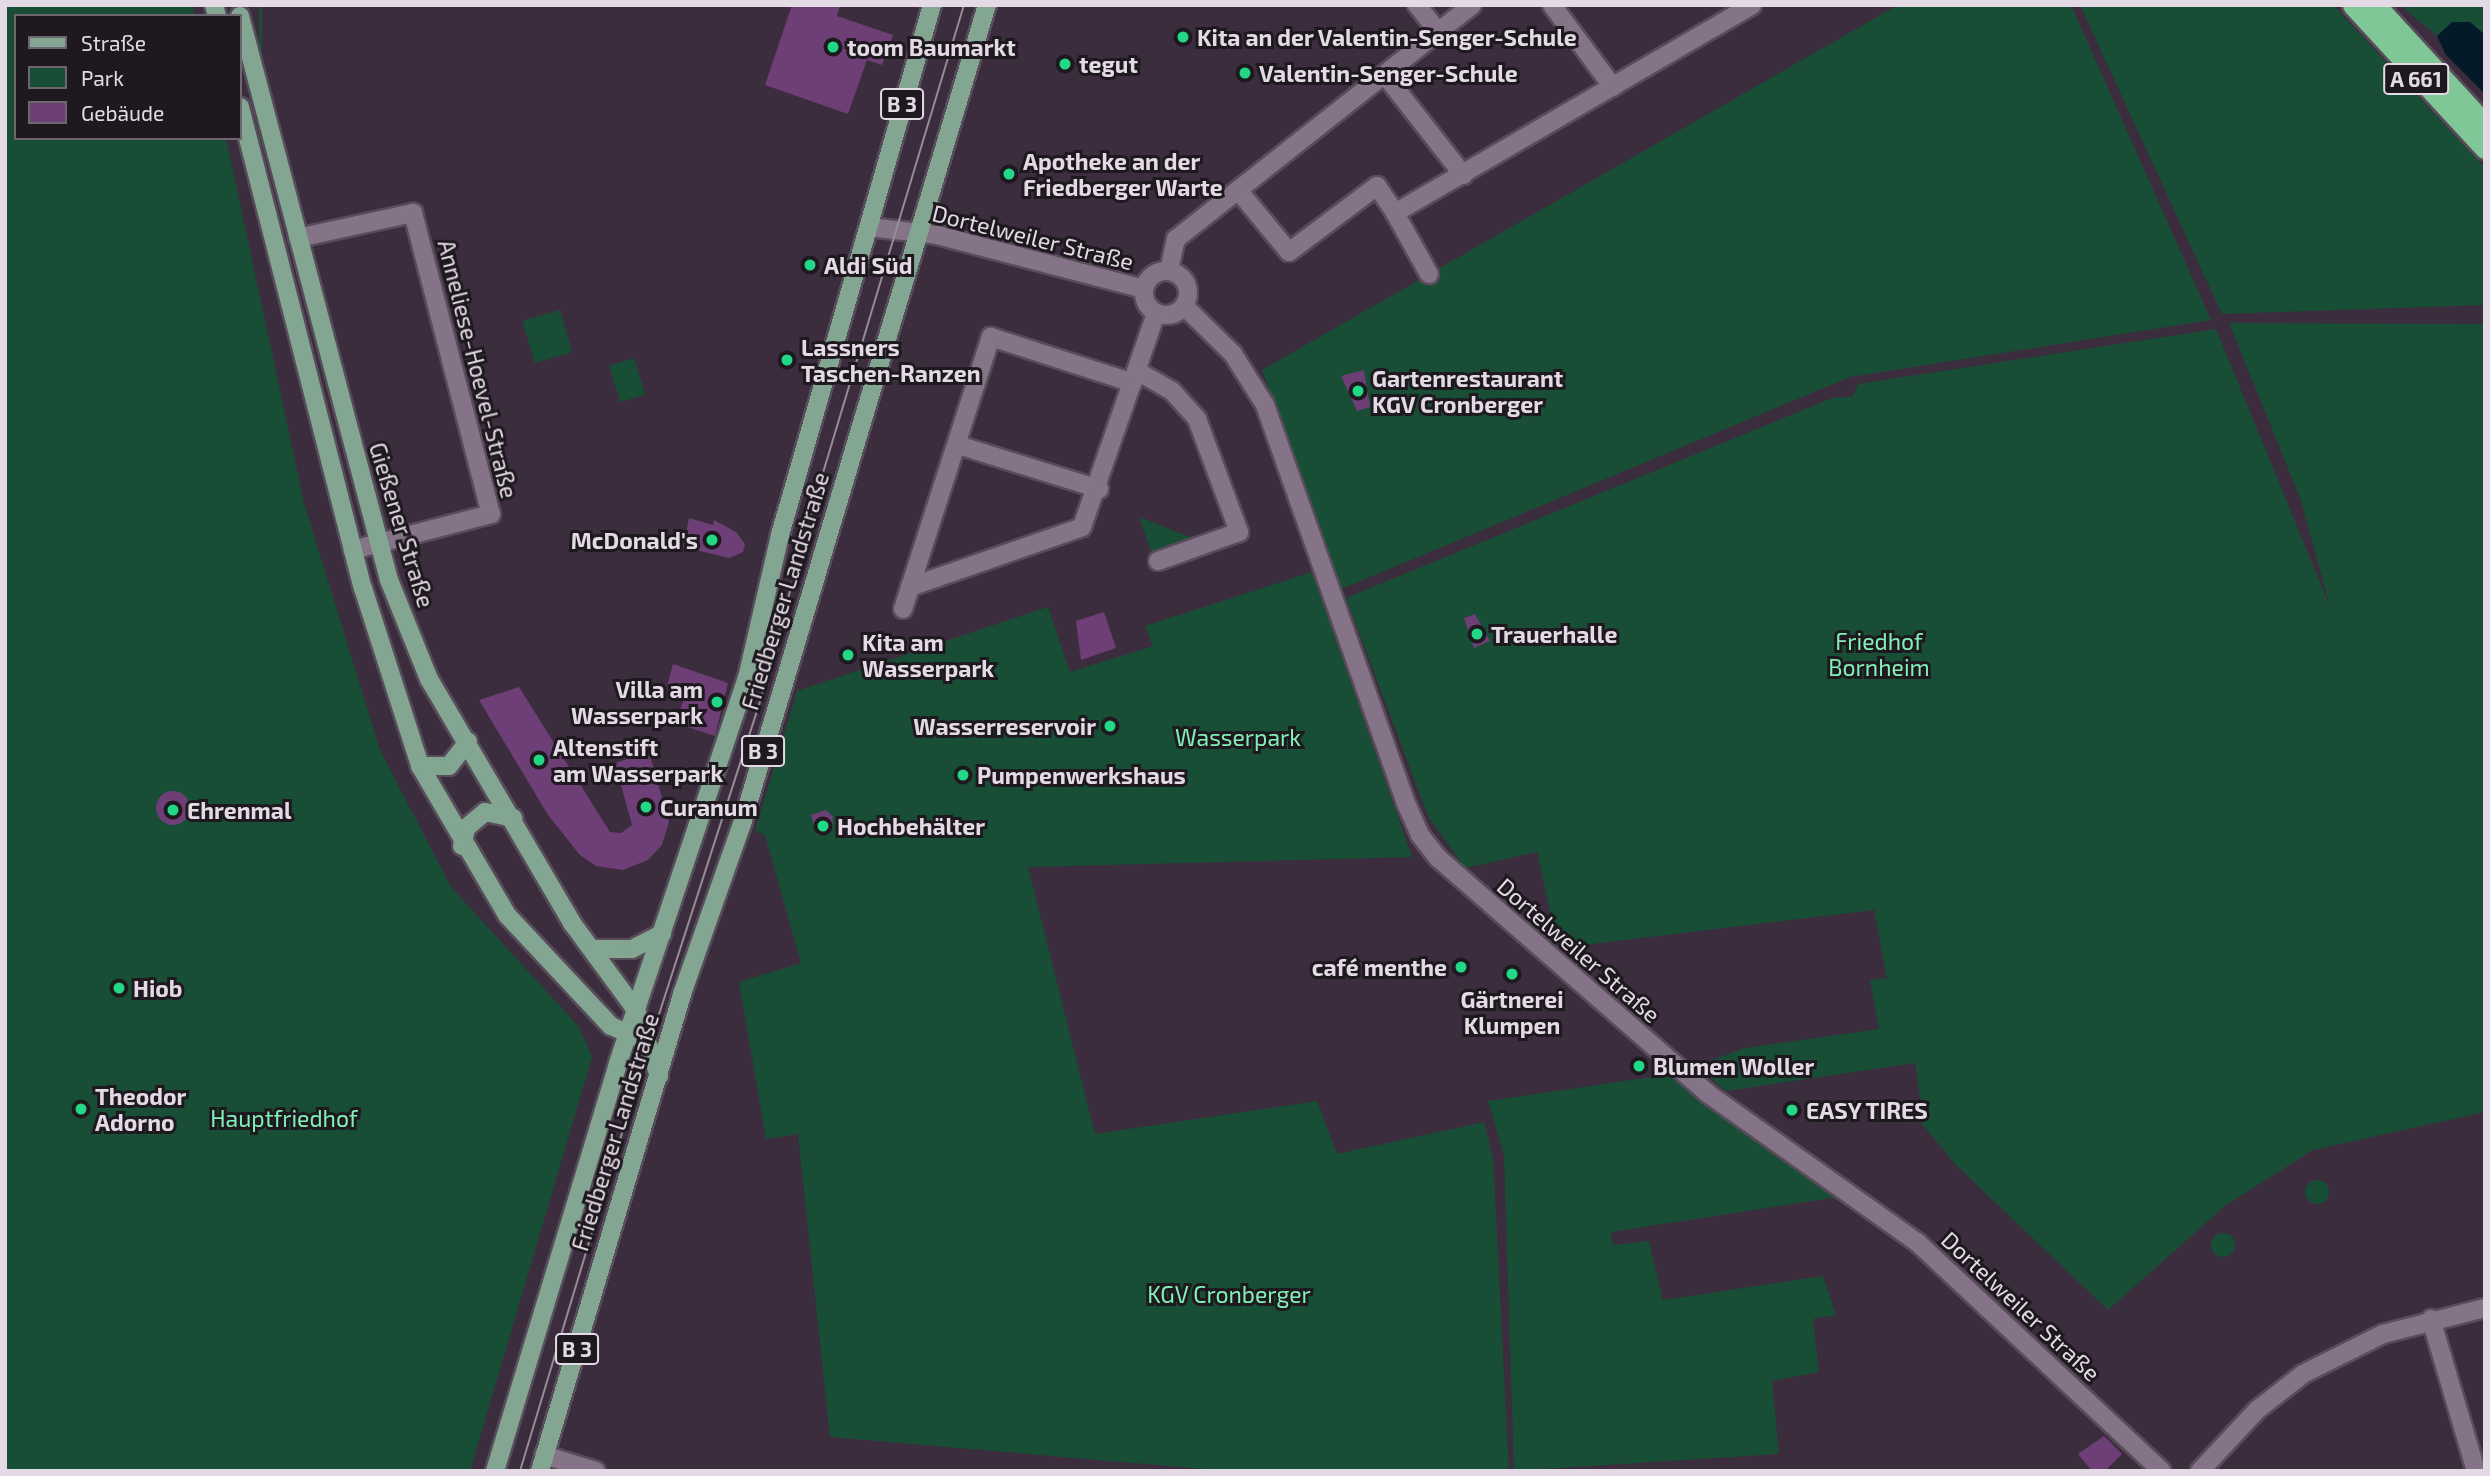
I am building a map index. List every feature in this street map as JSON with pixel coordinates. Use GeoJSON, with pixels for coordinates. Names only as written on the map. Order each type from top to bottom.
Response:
{"type":"FeatureCollection","features":[{"type":"Feature","properties":{"kind":"highway","name":"A 661"},"geometry":{"type":"LineString","coordinates":[[2353,5],[2485,148]]}},
{"type":"Feature","properties":{"kind":"highway","name":"A 661"},"geometry":{"type":"LineString","coordinates":[[2375,5],[2485,125]]}},
{"type":"Feature","properties":{"kind":"main road","name":"Friedberger Landstraße"},"geometry":{"type":"LineString","coordinates":[[495,1471],[618,1063],[747,678],[780,535],[932,5]]}},
{"type":"Feature","properties":{"kind":"main road","name":"Friedberger Landstraße"},"geometry":{"type":"LineString","coordinates":[[542,1463],[659,1076],[671,1028],[742,824],[987,5]]}},
{"type":"Feature","properties":{"kind":"main road","name":"Gießener Straße"},"geometry":{"type":"LineString","coordinates":[[242,24],[378,544],[429,679],[592,949],[636,1010],[659,1076]]}},
{"type":"Feature","properties":{"kind":"main road"},"geometry":{"type":"LineString","coordinates":[[242,115],[353,550],[421,766],[463,846],[507,915],[601,1016],[628,1035],[647,1038],[671,1028]]}},
{"type":"Feature","properties":{"kind":"main road"},"geometry":{"type":"LineString","coordinates":[[421,766],[449,766],[468,742]]}},
{"type":"Feature","properties":{"kind":"main road"},"geometry":{"type":"LineString","coordinates":[[463,846],[466,828],[485,812],[513,818]]}},
{"type":"Feature","properties":{"kind":"main road"},"geometry":{"type":"LineString","coordinates":[[592,949],[632,949],[662,934]]}},
{"type":"Feature","properties":{"kind":"main road"},"geometry":{"type":"LineString","coordinates":[[601,1016],[618,1063]]}},
{"type":"Feature","properties":{"kind":"street"},"geometry":{"type":"LineString","coordinates":[[1417,5],[1438,32]]}},
{"type":"Feature","properties":{"kind":"street"},"geometry":{"type":"LineString","coordinates":[[1169,271],[1176,239],[1472,5]]}},
{"type":"Feature","properties":{"kind":"street"},"geometry":{"type":"LineString","coordinates":[[1552,5],[1613,87]]}},
{"type":"Feature","properties":{"kind":"street"},"geometry":{"type":"LineString","coordinates":[[1395,213],[1752,5]]}},
{"type":"Feature","properties":{"kind":"street"},"geometry":{"type":"LineString","coordinates":[[1385,75],[1463,175]]}},
{"type":"Feature","properties":{"kind":"street"},"geometry":{"type":"LineString","coordinates":[[1238,190],[1289,252],[1377,186],[1429,274]]}},
{"type":"Feature","properties":{"kind":"street","name":"Anneliese-Hoevel-Straße"},"geometry":{"type":"LineString","coordinates":[[298,238],[413,213],[491,514],[353,550]]}},
{"type":"Feature","properties":{"kind":"street","name":"Dortelweiler Straße"},"geometry":{"type":"LineString","coordinates":[[869,227],[920,234],[1144,289]]}},
{"type":"Feature","properties":{"kind":"street"},"geometry":{"type":"LineString","coordinates":[[1169,271],[1186,284],[1184,306],[1174,313],[1156,313],[1144,300],[1144,289],[1148,279],[1169,271]]}},
{"type":"Feature","properties":{"kind":"street","name":"Dortelweiler Straße"},"geometry":{"type":"LineString","coordinates":[[1184,306],[1233,354],[1265,405],[1405,801],[1438,858],[1707,1093],[1917,1242],[2162,1471]]}},
{"type":"Feature","properties":{"kind":"street"},"geometry":{"type":"LineString","coordinates":[[910,587],[1072,533],[1089,518],[1156,313]]}},
{"type":"Feature","properties":{"kind":"street"},"geometry":{"type":"LineString","coordinates":[[903,609],[991,337],[1135,377],[1172,391],[1197,419],[1239,533],[1158,561]]}},
{"type":"Feature","properties":{"kind":"street"},"geometry":{"type":"LineString","coordinates":[[958,445],[1099,489]]}},
{"type":"Feature","properties":{"kind":"street"},"geometry":{"type":"LineString","coordinates":[[2200,1471],[2257,1410],[2303,1374],[2372,1338],[2431,1319],[2485,1308]]}},
{"type":"Feature","properties":{"kind":"street"},"geometry":{"type":"LineString","coordinates":[[2431,1319],[2476,1471]]}},
{"type":"Feature","properties":{"kind":"street"},"geometry":{"type":"LineString","coordinates":[[542,1463],[596,1471]]}},
{"type":"Feature","properties":{"kind":"green space","name":"Hauptfriedhof"},"geometry":{"type":"Polygon","coordinates":[[[5,5],[192,5],[194,14],[14,14],[14,140],[226,140],[304,503],[380,750],[451,887],[579,1027],[592,1057],[470,1471],[5,1471],[5,5]]]}},
{"type":"Feature","properties":{"kind":"green space"},"geometry":{"type":"Polygon","coordinates":[[[259,5],[262,5],[262,176],[259,176],[259,5]]]}},
{"type":"Feature","properties":{"kind":"green space"},"geometry":{"type":"Polygon","coordinates":[[[1898,5],[2071,5],[2211,320],[1850,377],[1341,589],[1262,370],[1898,5]]]}},
{"type":"Feature","properties":{"kind":"green space"},"geometry":{"type":"Polygon","coordinates":[[[2080,5],[2333,5],[2485,168],[2485,305],[2222,314],[2080,5]]]}},
{"type":"Feature","properties":{"kind":"green space"},"geometry":{"type":"Polygon","coordinates":[[[2400,5],[2485,5],[2485,35],[2470,22],[2452,23],[2437,36],[2400,5]]]}},
{"type":"Feature","properties":{"kind":"green space"},"geometry":{"type":"Polygon","coordinates":[[[560,310],[572,352],[535,363],[523,321],[560,310]]]}},
{"type":"Feature","properties":{"kind":"green space","name":"Friedhof Bornheim"},"geometry":{"type":"Polygon","coordinates":[[[2229,323],[2485,324],[2485,1112],[2313,1150],[2226,1205],[2108,1310],[1956,1165],[1917,1118],[1923,1116],[1915,1063],[1726,1091],[1696,1066],[1745,1048],[1879,1029],[1870,980],[1887,978],[1874,910],[1558,948],[1537,852],[1465,868],[1428,816],[1346,598],[1832,398],[1852,397],[1858,384],[2216,329],[2330,607],[2301,500],[2229,323]]]}},
{"type":"Feature","properties":{"kind":"green space"},"geometry":{"type":"Polygon","coordinates":[[[634,358],[645,394],[620,402],[609,366],[634,358]]]}},
{"type":"Feature","properties":{"kind":"green space"},"geometry":{"type":"Polygon","coordinates":[[[1139,517],[1203,542],[1154,559],[1139,517]]]}},
{"type":"Feature","properties":{"kind":"green space","name":"KGV Cronberger"},"geometry":{"type":"Polygon","coordinates":[[[1312,572],[1412,857],[1028,867],[1095,1134],[1317,1101],[1337,1154],[1484,1122],[1493,1158],[1509,1471],[1228,1471],[830,1437],[798,1134],[766,1139],[739,982],[801,963],[765,835],[755,831],[797,691],[1048,607],[1070,672],[1153,646],[1145,626],[1312,572]]]}},
{"type":"Feature","properties":{"kind":"green space"},"geometry":{"type":"Polygon","coordinates":[[[1672,1074],[1838,1197],[1611,1232],[1613,1245],[1649,1241],[1663,1300],[1823,1276],[1836,1315],[1813,1319],[1819,1372],[1772,1381],[1779,1454],[1514,1471],[1504,1155],[1488,1101],[1672,1074]]]}},
{"type":"Feature","properties":{"kind":"green space"},"geometry":{"type":"Polygon","coordinates":[[[2317,1180],[2325,1184],[2329,1192],[2325,1200],[2317,1204],[2309,1200],[2305,1192],[2309,1184],[2317,1180]]]}},
{"type":"Feature","properties":{"kind":"green space"},"geometry":{"type":"Polygon","coordinates":[[[2223,1233],[2234,1240],[2235,1245],[2228,1256],[2223,1257],[2212,1250],[2211,1245],[2218,1234],[2223,1233]]]}},
{"type":"Feature","properties":{"kind":"water"},"geometry":{"type":"Polygon","coordinates":[[[2452,22],[2470,22],[2485,35],[2485,94],[2446,55],[2437,36],[2452,22]]]}},
{"type":"Feature","properties":{"kind":"building","name":"toom Baumarkt"},"geometry":{"type":"Polygon","coordinates":[[[792,5],[840,5],[837,16],[893,35],[882,65],[867,60],[848,114],[765,85],[792,5]]]}},
{"type":"Feature","properties":{"kind":"building","name":"Gartenrestaurant KGV Cronberger"},"geometry":{"type":"Polygon","coordinates":[[[1364,370],[1370,407],[1357,411],[1341,376],[1364,370]]]}},
{"type":"Feature","properties":{"kind":"building","name":"McDonald's"},"geometry":{"type":"Polygon","coordinates":[[[689,518],[713,525],[714,520],[736,532],[745,544],[743,552],[729,558],[683,547],[689,518]]]}},
{"type":"Feature","properties":{"kind":"building"},"geometry":{"type":"Polygon","coordinates":[[[1104,612],[1116,648],[1081,660],[1076,621],[1104,612]]]}},
{"type":"Feature","properties":{"kind":"building","name":"Trauerhalle"},"geometry":{"type":"Polygon","coordinates":[[[1475,614],[1490,641],[1474,648],[1464,618],[1475,614]]]}},
{"type":"Feature","properties":{"kind":"building","name":"Villa am Wasserpark"},"geometry":{"type":"Polygon","coordinates":[[[673,664],[728,683],[715,736],[676,723],[686,692],[667,686],[673,664]]]}},
{"type":"Feature","properties":{"kind":"building"},"geometry":{"type":"Polygon","coordinates":[[[519,687],[610,832],[621,833],[632,825],[615,763],[649,752],[669,822],[662,845],[648,860],[623,870],[596,866],[580,855],[548,815],[479,700],[519,687]]]}},
{"type":"Feature","properties":{"kind":"building","name":"Ehrenmal"},"geometry":{"type":"Polygon","coordinates":[[[173,791],[185,796],[190,808],[185,820],[173,825],[161,820],[156,808],[161,796],[173,791]]]}},
{"type":"Feature","properties":{"kind":"building","name":"Hochbehälter"},"geometry":{"type":"Polygon","coordinates":[[[826,810],[833,817],[832,830],[817,835],[811,815],[826,810]]]}},
{"type":"Feature","properties":{"kind":"building"},"geometry":{"type":"Polygon","coordinates":[[[2104,1436],[2122,1454],[2105,1471],[2092,1471],[2078,1454],[2104,1436]]]}},
{"type":"Feature","properties":{"kind":"tram line"},"geometry":{"type":"LineString","coordinates":[[520,1471],[641,1070],[760,701],[816,496],[964,5]]}},
{"type":"Feature","properties":{"kind":"place","name":"Kita an der Valentin-Senger-Schule"},"geometry":{"type":"Point","coordinates":[1183,37]}},
{"type":"Feature","properties":{"kind":"place","name":"toom Baumarkt"},"geometry":{"type":"Point","coordinates":[833,47]}},
{"type":"Feature","properties":{"kind":"place","name":"tegut"},"geometry":{"type":"Point","coordinates":[1065,64]}},
{"type":"Feature","properties":{"kind":"place","name":"Valentin-Senger-Schule"},"geometry":{"type":"Point","coordinates":[1245,73]}},
{"type":"Feature","properties":{"kind":"place","name":"Apotheke an der Friedberger Warte"},"geometry":{"type":"Point","coordinates":[1009,174]}},
{"type":"Feature","properties":{"kind":"place","name":"Aldi Süd"},"geometry":{"type":"Point","coordinates":[810,265]}},
{"type":"Feature","properties":{"kind":"place","name":"Lassners Taschen-Ranzen"},"geometry":{"type":"Point","coordinates":[787,360]}},
{"type":"Feature","properties":{"kind":"place","name":"Gartenrestaurant KGV Cronberger"},"geometry":{"type":"Point","coordinates":[1358,391]}},
{"type":"Feature","properties":{"kind":"place","name":"McDonald's"},"geometry":{"type":"Point","coordinates":[712,540]}},
{"type":"Feature","properties":{"kind":"place","name":"Trauerhalle"},"geometry":{"type":"Point","coordinates":[1477,634]}},
{"type":"Feature","properties":{"kind":"place","name":"Kita am Wasserpark"},"geometry":{"type":"Point","coordinates":[848,655]}},
{"type":"Feature","properties":{"kind":"place","name":"Villa am Wasserpark"},"geometry":{"type":"Point","coordinates":[717,702]}},
{"type":"Feature","properties":{"kind":"place","name":"Wasserreservoir"},"geometry":{"type":"Point","coordinates":[1110,726]}},
{"type":"Feature","properties":{"kind":"place","name":"Altenstift am Wasserpark"},"geometry":{"type":"Point","coordinates":[539,760]}},
{"type":"Feature","properties":{"kind":"place","name":"Pumpenwerkshaus"},"geometry":{"type":"Point","coordinates":[963,775]}},
{"type":"Feature","properties":{"kind":"place","name":"Curanum"},"geometry":{"type":"Point","coordinates":[646,807]}},
{"type":"Feature","properties":{"kind":"place","name":"Ehrenmal"},"geometry":{"type":"Point","coordinates":[173,810]}},
{"type":"Feature","properties":{"kind":"place","name":"Hochbehälter"},"geometry":{"type":"Point","coordinates":[823,826]}},
{"type":"Feature","properties":{"kind":"place","name":"café menthe"},"geometry":{"type":"Point","coordinates":[1461,967]}},
{"type":"Feature","properties":{"kind":"place","name":"Gärtnerei Klumpen"},"geometry":{"type":"Point","coordinates":[1512,974]}},
{"type":"Feature","properties":{"kind":"place","name":"Hiob"},"geometry":{"type":"Point","coordinates":[119,988]}},
{"type":"Feature","properties":{"kind":"place","name":"Blumen Woller"},"geometry":{"type":"Point","coordinates":[1639,1066]}},
{"type":"Feature","properties":{"kind":"place","name":"Theodor Adorno"},"geometry":{"type":"Point","coordinates":[81,1109]}},
{"type":"Feature","properties":{"kind":"place","name":"EASY TIRES"},"geometry":{"type":"Point","coordinates":[1792,1110]}},
{"type":"Feature","properties":{"kind":"park label","name":"Wasserpark"},"geometry":{"type":"Point","coordinates":[1238,737]}}]}
